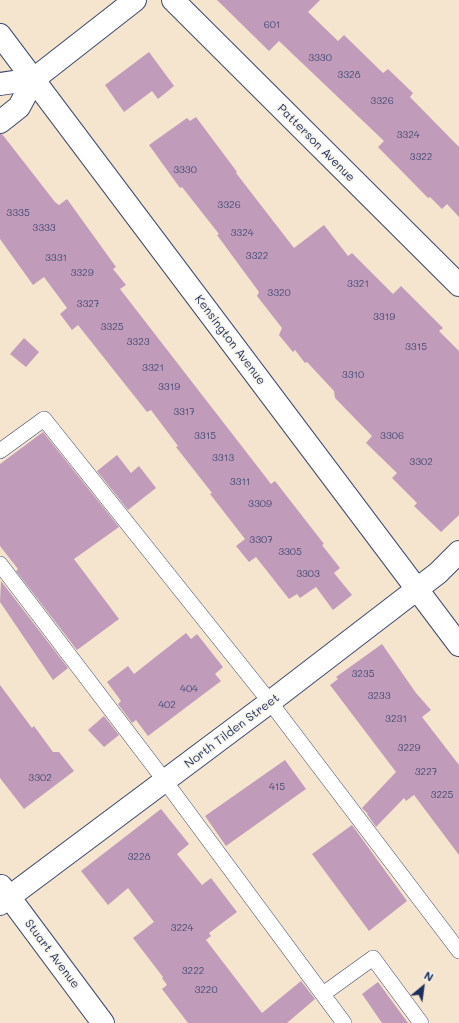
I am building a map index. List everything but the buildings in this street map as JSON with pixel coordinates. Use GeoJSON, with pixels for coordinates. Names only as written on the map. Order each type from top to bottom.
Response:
{"type":"FeatureCollection","features":[{"type":"Feature","properties":{"kind":"street"},"geometry":{"type":"LineString","coordinates":[[0,122],[20,107],[34,79],[135,0]]}},
{"type":"Feature","properties":{"kind":"street","name":"Patterson Avenue"},"geometry":{"type":"LineString","coordinates":[[173,0],[459,285]]}},
{"type":"Feature","properties":{"kind":"street","name":"Kensington Avenue"},"geometry":{"type":"LineString","coordinates":[[0,35],[459,645]]}},
{"type":"Feature","properties":{"kind":"street"},"geometry":{"type":"LineString","coordinates":[[0,84],[34,79]]}},
{"type":"Feature","properties":{"kind":"street","name":"North Tilden Street"},"geometry":{"type":"LineString","coordinates":[[3,896],[166,781],[438,573],[459,552]]}},
{"type":"Feature","properties":{"kind":"street","name":"Stuart Avenue"},"geometry":{"type":"LineString","coordinates":[[3,896],[103,1023]]}},
{"type":"Feature","properties":{"kind":"lane"},"geometry":{"type":"LineString","coordinates":[[0,451],[44,419],[270,702],[459,950]]}},
{"type":"Feature","properties":{"kind":"lane"},"geometry":{"type":"LineString","coordinates":[[0,564],[166,781],[344,1023]]}},
{"type":"Feature","properties":{"kind":"lane"},"geometry":{"type":"LineString","coordinates":[[323,994],[373,958],[421,1023]]}}]}
